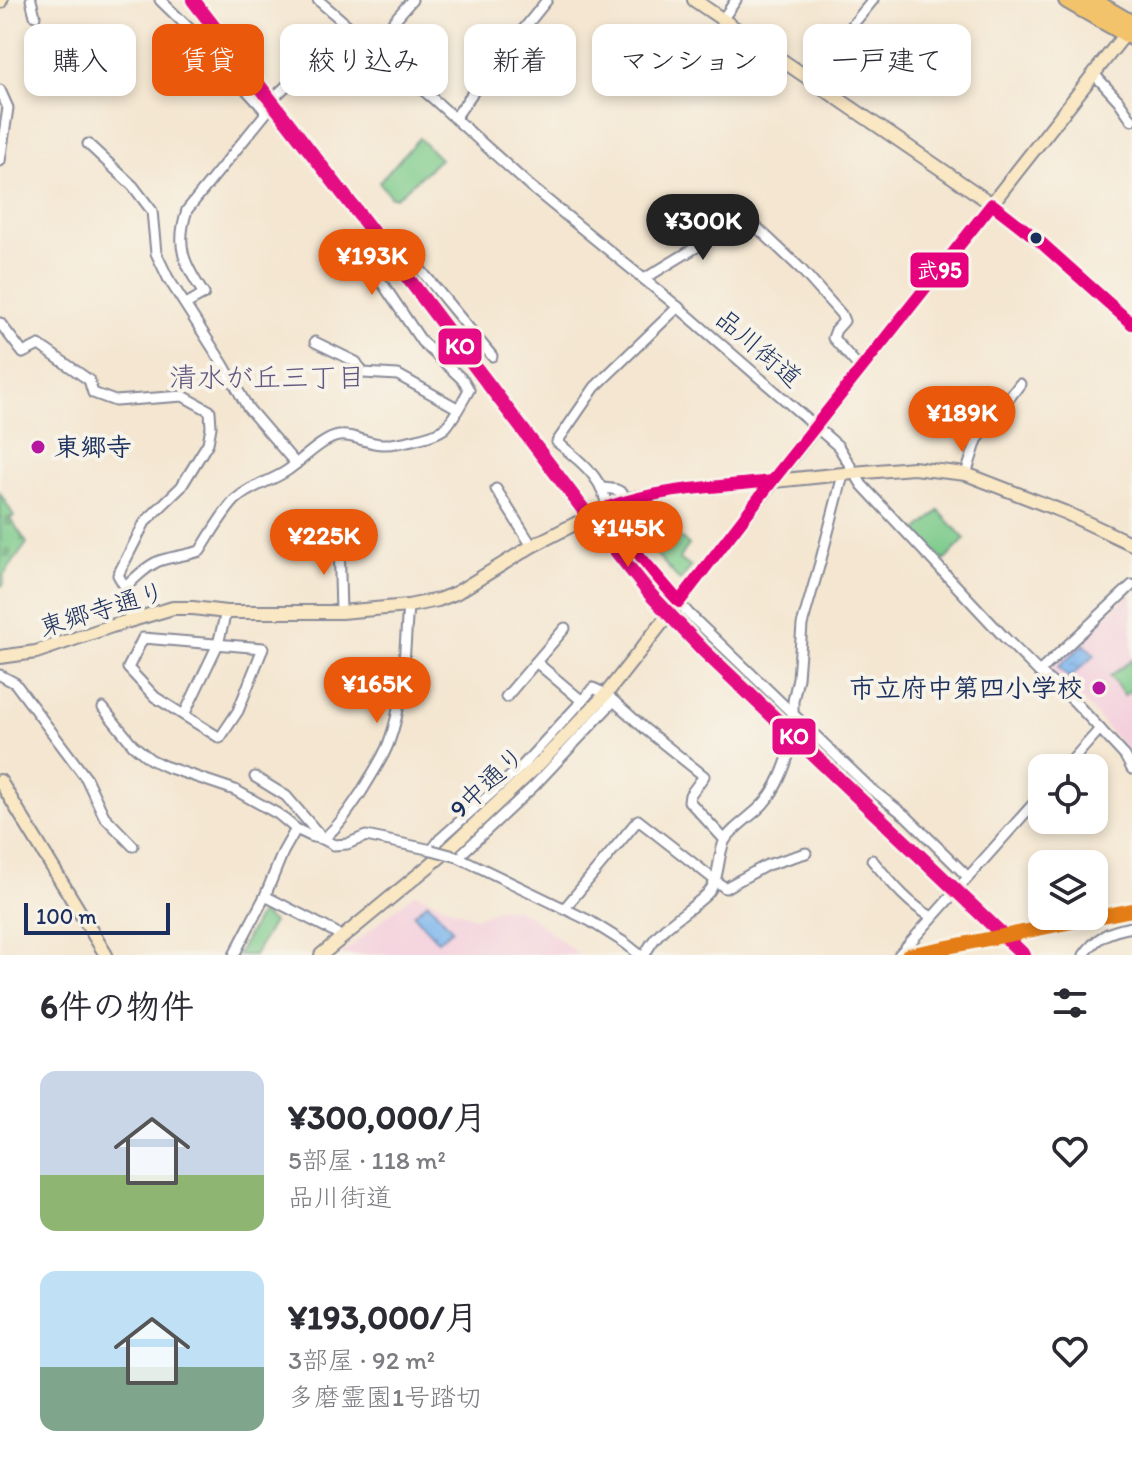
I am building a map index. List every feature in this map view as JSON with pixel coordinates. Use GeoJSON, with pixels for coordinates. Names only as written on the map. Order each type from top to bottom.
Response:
{"type":"FeatureCollection","features":[{"type":"Feature","properties":{"kind":"highway"},"geometry":{"type":"LineString","coordinates":[[1067,0],[1131,30]]}},
{"type":"Feature","properties":{"kind":"highway"},"geometry":{"type":"LineString","coordinates":[[1091,0],[1131,30]]}},
{"type":"Feature","properties":{"kind":"street"},"geometry":{"type":"LineString","coordinates":[[31,0],[35,16]]}},
{"type":"Feature","properties":{"kind":"street"},"geometry":{"type":"LineString","coordinates":[[160,0],[266,113],[187,210],[181,227],[183,258],[204,294],[186,304]]}},
{"type":"Feature","properties":{"kind":"street","name":"品川街道"},"geometry":{"type":"LineString","coordinates":[[318,0],[346,24]]}},
{"type":"Feature","properties":{"kind":"street"},"geometry":{"type":"LineString","coordinates":[[391,24],[412,0]]}},
{"type":"Feature","properties":{"kind":"street"},"geometry":{"type":"LineString","coordinates":[[455,118],[547,0]]}},
{"type":"Feature","properties":{"kind":"street"},"geometry":{"type":"LineString","coordinates":[[694,0],[803,74]]}},
{"type":"Feature","properties":{"kind":"street"},"geometry":{"type":"LineString","coordinates":[[722,20],[736,0]]}},
{"type":"Feature","properties":{"kind":"street"},"geometry":{"type":"LineString","coordinates":[[853,24],[873,0]]}},
{"type":"Feature","properties":{"kind":"street"},"geometry":{"type":"LineString","coordinates":[[679,602],[1131,30]]}},
{"type":"Feature","properties":{"kind":"street"},"geometry":{"type":"LineString","coordinates":[[1094,74],[1132,120]]}},
{"type":"Feature","properties":{"kind":"street"},"geometry":{"type":"LineString","coordinates":[[0,90],[8,108],[0,161]]}},
{"type":"Feature","properties":{"kind":"street"},"geometry":{"type":"LineString","coordinates":[[263,108],[280,92]]}},
{"type":"Feature","properties":{"kind":"street","name":"品川街道"},"geometry":{"type":"LineString","coordinates":[[430,96],[530,186],[678,307],[838,446],[848,461],[848,474],[862,485],[953,585],[1039,672],[1073,700],[1125,756],[1132,769]]}},
{"type":"Feature","properties":{"kind":"street"},"geometry":{"type":"LineString","coordinates":[[835,96],[992,204],[1037,239],[1132,324]]}},
{"type":"Feature","properties":{"kind":"street"},"geometry":{"type":"LineString","coordinates":[[88,144],[133,186],[152,211],[156,253],[168,278],[248,408],[296,464]]}},
{"type":"Feature","properties":{"kind":"street"},"geometry":{"type":"LineString","coordinates":[[644,279],[746,217],[801,269],[841,314],[844,321],[833,338],[861,369]]}},
{"type":"Feature","properties":{"kind":"street"},"geometry":{"type":"LineString","coordinates":[[125,587],[159,560],[200,551],[240,495],[252,486],[286,472],[338,436],[381,444],[445,429],[469,390],[450,360],[422,342],[372,268],[400,245],[492,356]]}},
{"type":"Feature","properties":{"kind":"street"},"geometry":{"type":"LineString","coordinates":[[678,307],[595,387],[557,442],[597,480],[606,517],[679,602],[793,715],[871,789],[907,817],[968,877]]}},
{"type":"Feature","properties":{"kind":"street"},"geometry":{"type":"LineString","coordinates":[[0,323],[23,353],[39,345],[89,380],[93,393],[115,401],[183,396],[210,411],[208,443],[181,487],[145,522],[118,575],[125,587],[130,620]]}},
{"type":"Feature","properties":{"kind":"street"},"geometry":{"type":"LineString","coordinates":[[315,342],[356,362],[363,373],[398,375],[457,408]]}},
{"type":"Feature","properties":{"kind":"street"},"geometry":{"type":"LineString","coordinates":[[966,474],[977,440],[1020,384]]}},
{"type":"Feature","properties":{"kind":"street"},"geometry":{"type":"LineString","coordinates":[[602,510],[627,499],[666,492],[913,468],[933,469],[966,474],[1064,512],[1132,544]]}},
{"type":"Feature","properties":{"kind":"street"},"geometry":{"type":"LineString","coordinates":[[793,715],[802,625],[848,474]]}},
{"type":"Feature","properties":{"kind":"street"},"geometry":{"type":"LineString","coordinates":[[601,488],[617,489],[627,499]]}},
{"type":"Feature","properties":{"kind":"street"},"geometry":{"type":"LineString","coordinates":[[496,489],[532,546]]}},
{"type":"Feature","properties":{"kind":"street","name":"東郷寺通り"},"geometry":{"type":"LineString","coordinates":[[0,657],[36,652],[173,608],[226,612],[341,612],[408,606],[456,593],[532,546],[602,510]]}},
{"type":"Feature","properties":{"kind":"street"},"geometry":{"type":"LineString","coordinates":[[339,540],[341,612]]}},
{"type":"Feature","properties":{"kind":"street"},"geometry":{"type":"LineString","coordinates":[[1039,672],[1132,585]]}},
{"type":"Feature","properties":{"kind":"street","name":"9中通り"},"geometry":{"type":"LineString","coordinates":[[321,955],[441,856],[537,766],[606,694],[679,602]]}},
{"type":"Feature","properties":{"kind":"street"},"geometry":{"type":"LineString","coordinates":[[323,839],[337,828],[389,745],[401,691],[408,606]]}},
{"type":"Feature","properties":{"kind":"street"},"geometry":{"type":"LineString","coordinates":[[184,715],[218,644],[226,612]]}},
{"type":"Feature","properties":{"kind":"street"},"geometry":{"type":"LineString","coordinates":[[506,697],[565,628]]}},
{"type":"Feature","properties":{"kind":"street"},"geometry":{"type":"LineString","coordinates":[[143,638],[218,644],[263,648],[238,711],[220,738],[155,697],[128,668],[143,638]]}},
{"type":"Feature","properties":{"kind":"street"},"geometry":{"type":"LineString","coordinates":[[536,662],[582,701]]}},
{"type":"Feature","properties":{"kind":"street"},"geometry":{"type":"LineString","coordinates":[[0,675],[15,683],[86,778],[104,816],[133,846]]}},
{"type":"Feature","properties":{"kind":"street"},"geometry":{"type":"LineString","coordinates":[[432,850],[440,839],[523,765],[593,688],[606,694],[704,776],[689,801],[725,840]]}},
{"type":"Feature","properties":{"kind":"street"},"geometry":{"type":"LineString","coordinates":[[458,857],[534,786],[610,705],[606,694]]}},
{"type":"Feature","properties":{"kind":"street"},"geometry":{"type":"LineString","coordinates":[[103,708],[133,745],[150,759],[235,790],[313,837],[334,845],[347,844],[366,836],[458,857],[590,921],[642,955],[656,935],[709,893],[715,882],[725,840],[764,802],[777,784],[791,747]]}},
{"type":"Feature","properties":{"kind":"street"},"geometry":{"type":"LineString","coordinates":[[1078,754],[1100,729]]}},
{"type":"Feature","properties":{"kind":"street"},"geometry":{"type":"LineString","coordinates":[[255,777],[286,796],[323,839]]}},
{"type":"Feature","properties":{"kind":"street"},"geometry":{"type":"LineString","coordinates":[[0,781],[106,955]]}},
{"type":"Feature","properties":{"kind":"street"},"geometry":{"type":"LineString","coordinates":[[899,955],[1028,810]]}},
{"type":"Feature","properties":{"kind":"street"},"geometry":{"type":"LineString","coordinates":[[564,909],[638,820],[725,888],[767,865],[806,853]]}},
{"type":"Feature","properties":{"kind":"street"},"geometry":{"type":"LineString","coordinates":[[234,955],[296,829]]}},
{"type":"Feature","properties":{"kind":"street"},"geometry":{"type":"LineString","coordinates":[[872,860],[920,911],[932,917]]}},
{"type":"Feature","properties":{"kind":"street"},"geometry":{"type":"LineString","coordinates":[[265,896],[341,938]]}},
{"type":"Feature","properties":{"kind":"street"},"geometry":{"type":"LineString","coordinates":[[1084,955],[1103,934],[1132,927]]}},
{"type":"Feature","properties":{"kind":"shaded area","name":"市立府中第四小学校"},"geometry":{"type":"Polygon","coordinates":[[[1132,592],[1132,759],[1087,705],[1047,672],[1132,592]]]}},
{"type":"Feature","properties":{"kind":"shaded area"},"geometry":{"type":"Polygon","coordinates":[[[415,893],[475,918],[497,909],[514,908],[530,916],[579,955],[340,955],[415,893]]]}},
{"type":"Feature","properties":{"kind":"green space"},"geometry":{"type":"Polygon","coordinates":[[[419,138],[440,159],[397,197],[391,197],[379,182],[419,138]]]}},
{"type":"Feature","properties":{"kind":"green space"},"geometry":{"type":"Polygon","coordinates":[[[0,493],[14,516],[10,518],[27,543],[4,575],[3,586],[0,585],[0,493]]]}},
{"type":"Feature","properties":{"kind":"green space"},"geometry":{"type":"Polygon","coordinates":[[[939,511],[965,539],[944,561],[916,532],[939,511]]]}},
{"type":"Feature","properties":{"kind":"green space"},"geometry":{"type":"Polygon","coordinates":[[[664,525],[689,545],[679,559],[691,567],[680,581],[646,543],[664,525]]]}},
{"type":"Feature","properties":{"kind":"green space"},"geometry":{"type":"Polygon","coordinates":[[[1132,660],[1132,689],[1124,695],[1110,676],[1132,660]]]}},
{"type":"Feature","properties":{"kind":"green space"},"geometry":{"type":"Polygon","coordinates":[[[260,914],[273,922],[254,955],[237,955],[260,914]]]}},
{"type":"Feature","properties":{"kind":"water"},"geometry":{"type":"Polygon","coordinates":[[[1084,644],[1095,655],[1069,678],[1058,667],[1084,644]]]}},
{"type":"Feature","properties":{"kind":"water"},"geometry":{"type":"Polygon","coordinates":[[[428,902],[452,929],[438,941],[414,914],[428,902]]]}},
{"type":"Feature","properties":{"kind":"transit line","name":"KO"},"geometry":{"type":"LineString","coordinates":[[193,0],[651,595],[703,650],[1024,955]]}},
{"type":"Feature","properties":{"kind":"transit line","name":"武95"},"geometry":{"type":"LineString","coordinates":[[772,481],[992,204],[1037,239],[1132,324]]}},
{"type":"Feature","properties":{"kind":"transit line","name":"武95"},"geometry":{"type":"LineString","coordinates":[[772,481],[679,602],[606,517],[608,507],[648,496],[772,481]]}},
{"type":"Feature","properties":{"kind":"transit line"},"geometry":{"type":"LineString","coordinates":[[908,955],[1132,910]]}},
{"type":"Feature","properties":{"kind":"place","name":"東郷寺"},"geometry":{"type":"Point","coordinates":[38,447]}},
{"type":"Feature","properties":{"kind":"place","name":"市立府中第四小学校"},"geometry":{"type":"Point","coordinates":[1099,688]}},
{"type":"Feature","properties":{"kind":"district","name":"清水が丘三丁目"},"geometry":{"type":"Point","coordinates":[267,377]}}]}
